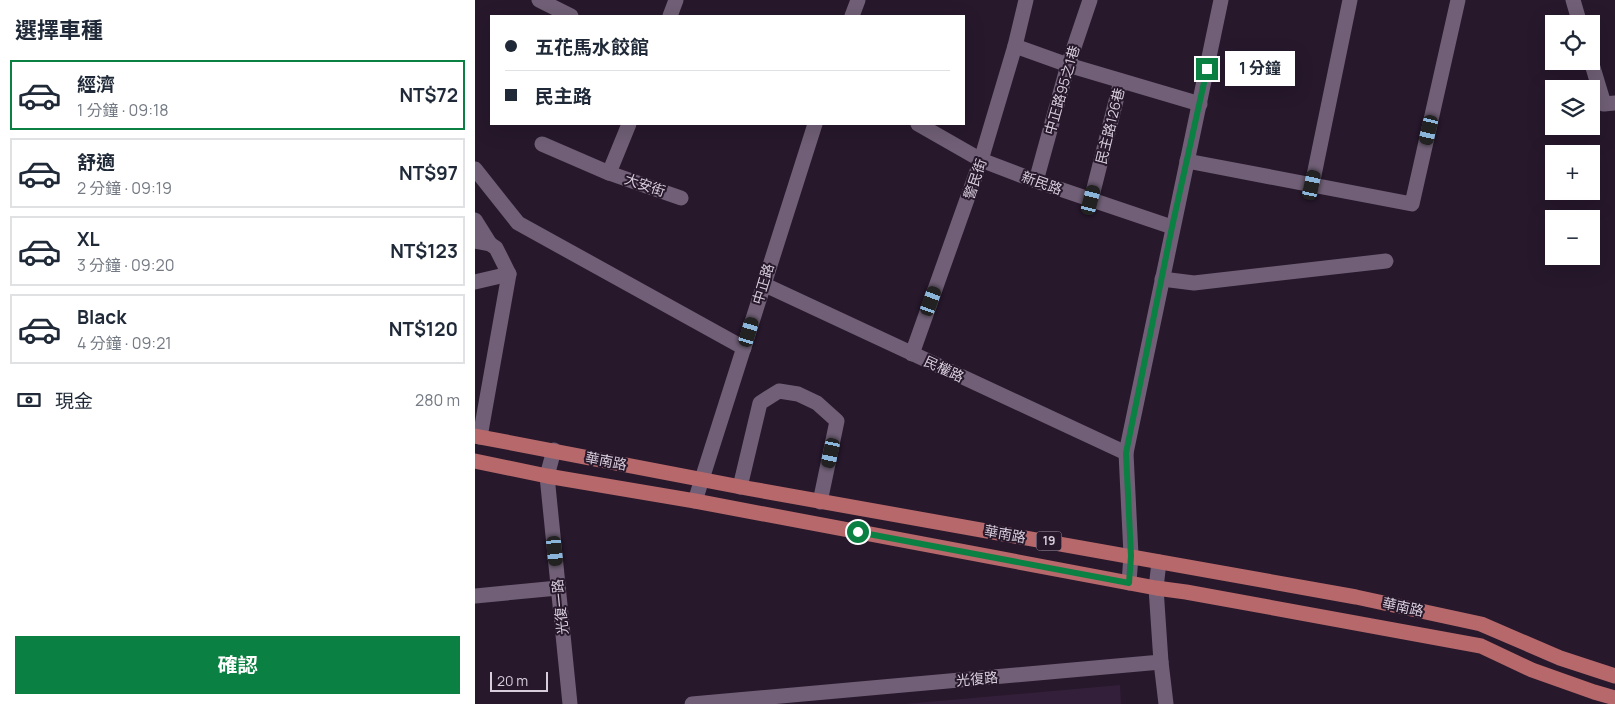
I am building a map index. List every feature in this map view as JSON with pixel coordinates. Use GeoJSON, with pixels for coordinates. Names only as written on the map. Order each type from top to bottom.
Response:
{"type":"FeatureCollection","features":[{"type":"Feature","properties":{"kind":"main road","name":"華南路"},"geometry":{"type":"LineString","coordinates":[[478,437],[820,502],[1356,597],[1481,624],[1560,658],[1615,676]]}},
{"type":"Feature","properties":{"kind":"main road","name":"華南路"},"geometry":{"type":"LineString","coordinates":[[475,460],[547,476],[695,501],[1156,588],[1481,646],[1532,670],[1615,698]]}},
{"type":"Feature","properties":{"kind":"street"},"geometry":{"type":"LineString","coordinates":[[539,0],[569,15]]}},
{"type":"Feature","properties":{"kind":"street"},"geometry":{"type":"LineString","coordinates":[[670,15],[676,0]]}},
{"type":"Feature","properties":{"kind":"street"},"geometry":{"type":"LineString","coordinates":[[852,15],[857,0]]}},
{"type":"Feature","properties":{"kind":"street","name":"警民街"},"geometry":{"type":"LineString","coordinates":[[912,354],[981,160],[1015,46],[1026,0]]}},
{"type":"Feature","properties":{"kind":"street","name":"中正路95之1巷"},"geometry":{"type":"LineString","coordinates":[[1036,181],[1068,65],[1090,0]]}},
{"type":"Feature","properties":{"kind":"street"},"geometry":{"type":"LineString","coordinates":[[1129,583],[1131,556],[1126,453],[1221,0]]}},
{"type":"Feature","properties":{"kind":"street"},"geometry":{"type":"LineString","coordinates":[[1312,185],[1350,0]]}},
{"type":"Feature","properties":{"kind":"street"},"geometry":{"type":"LineString","coordinates":[[1187,161],[1413,204],[1458,0]]}},
{"type":"Feature","properties":{"kind":"street"},"geometry":{"type":"LineString","coordinates":[[1573,0],[1577,15]]}},
{"type":"Feature","properties":{"kind":"street"},"geometry":{"type":"LineString","coordinates":[[1015,46],[1068,65],[1200,104]]}},
{"type":"Feature","properties":{"kind":"street"},"geometry":{"type":"LineString","coordinates":[[1594,70],[1604,104],[1615,103]]}},
{"type":"Feature","properties":{"kind":"street","name":"民主路126巷"},"geometry":{"type":"LineString","coordinates":[[1091,200],[1121,81]]}},
{"type":"Feature","properties":{"kind":"street","name":"大安街"},"geometry":{"type":"LineString","coordinates":[[609,173],[629,125]]}},
{"type":"Feature","properties":{"kind":"street","name":"中正路"},"geometry":{"type":"LineString","coordinates":[[695,501],[815,125]]}},
{"type":"Feature","properties":{"kind":"street","name":"新民路"},"geometry":{"type":"LineString","coordinates":[[920,125],[981,160],[1036,181],[1172,227]]}},
{"type":"Feature","properties":{"kind":"street","name":"大安街"},"geometry":{"type":"LineString","coordinates":[[542,144],[609,173],[681,198]]}},
{"type":"Feature","properties":{"kind":"street"},"geometry":{"type":"LineString","coordinates":[[475,169],[518,223],[744,348]]}},
{"type":"Feature","properties":{"kind":"street"},"geometry":{"type":"LineString","coordinates":[[475,220],[482,242],[496,248],[509,274],[478,437]]}},
{"type":"Feature","properties":{"kind":"street"},"geometry":{"type":"LineString","coordinates":[[1162,279],[1194,283],[1386,262]]}},
{"type":"Feature","properties":{"kind":"street"},"geometry":{"type":"LineString","coordinates":[[475,282],[509,274]]}},
{"type":"Feature","properties":{"kind":"street","name":"民權路"},"geometry":{"type":"LineString","coordinates":[[763,284],[1126,453]]}},
{"type":"Feature","properties":{"kind":"street"},"geometry":{"type":"LineString","coordinates":[[740,487],[761,403],[779,391],[798,394],[817,403],[837,421],[820,502]]}},
{"type":"Feature","properties":{"kind":"street","name":"光復一路"},"geometry":{"type":"LineString","coordinates":[[554,450],[547,476],[570,704]]}},
{"type":"Feature","properties":{"kind":"street"},"geometry":{"type":"LineString","coordinates":[[1159,562],[1156,588],[1166,704]]}},
{"type":"Feature","properties":{"kind":"street"},"geometry":{"type":"LineString","coordinates":[[475,596],[558,588]]}},
{"type":"Feature","properties":{"kind":"street","name":"光復路"},"geometry":{"type":"LineString","coordinates":[[692,704],[1161,662]]}},
{"type":"Feature","properties":{"kind":"shaded area"},"geometry":{"type":"Polygon","coordinates":[[[1120,685],[1121,704],[904,704],[1120,685]]]}},
{"type":"Feature","properties":{"kind":"route"},"geometry":{"type":"LineString","coordinates":[[858,532],[1129,583],[1131,556],[1126,453],[1172,227],[1207,69]]}}]}
